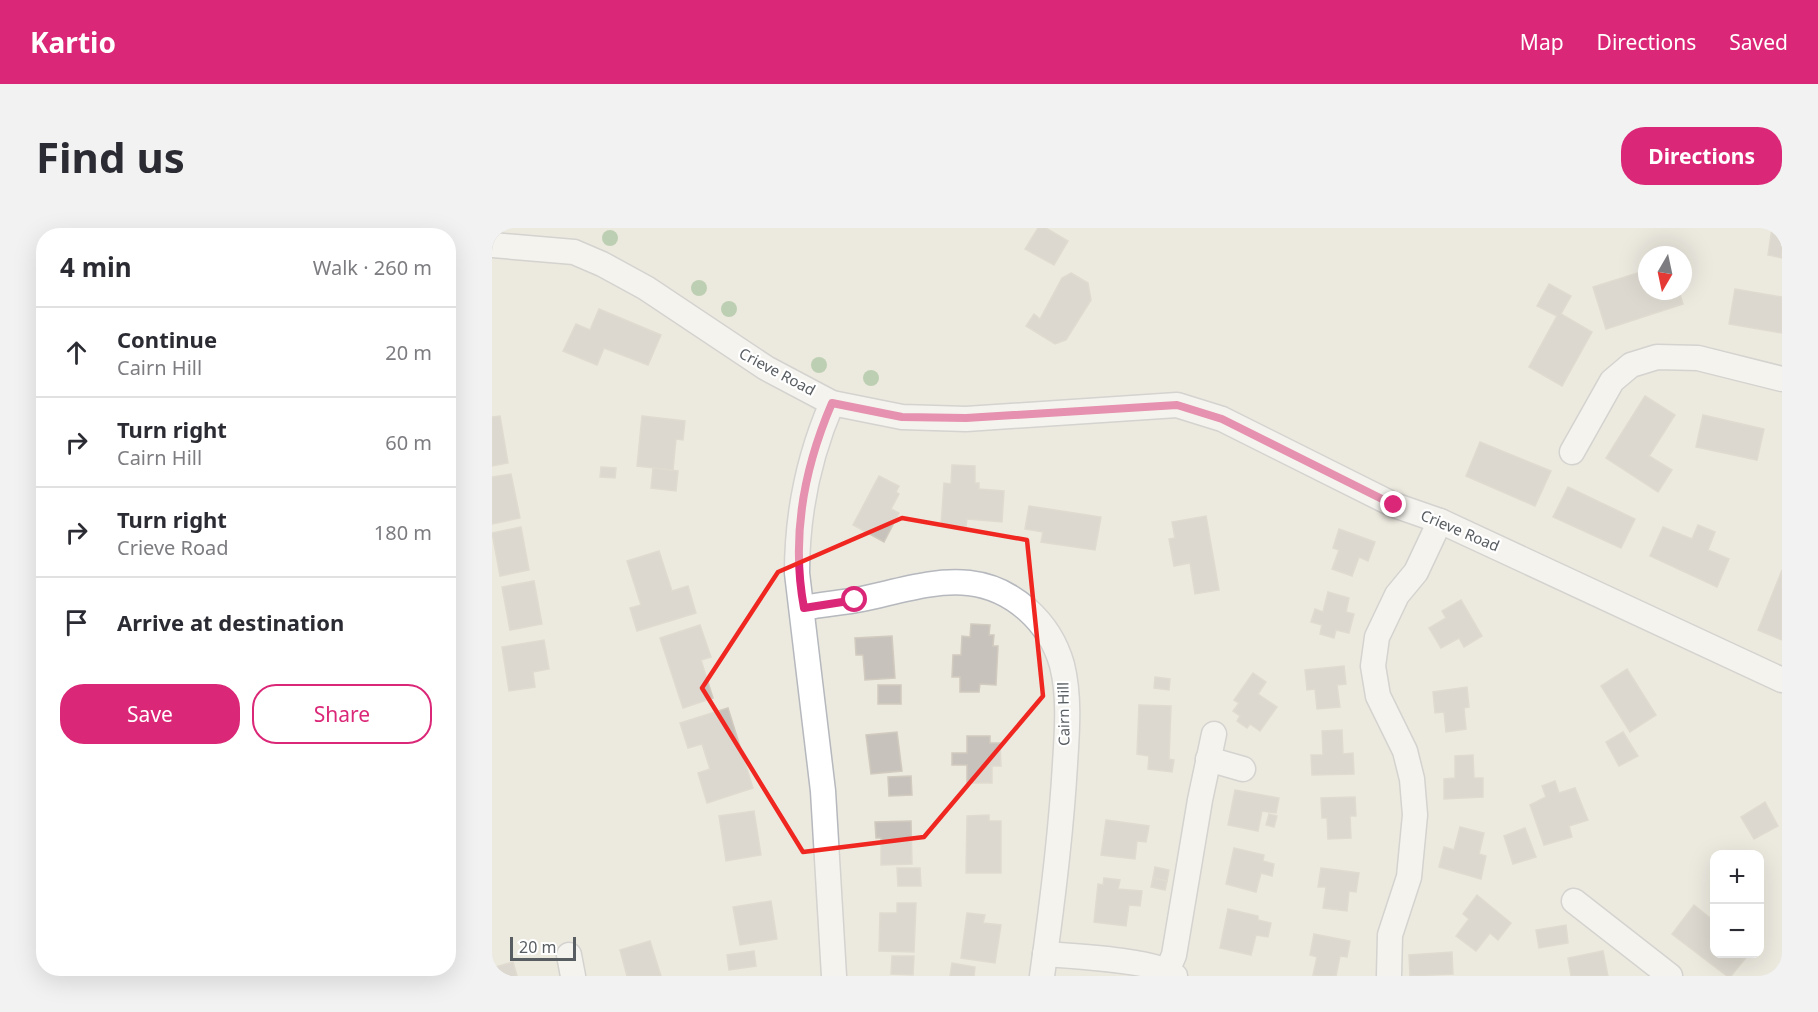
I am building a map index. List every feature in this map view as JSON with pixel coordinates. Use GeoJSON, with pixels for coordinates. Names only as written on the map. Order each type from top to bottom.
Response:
{"type":"FeatureCollection","features":[{"type":"Feature","properties":{"kind":"street","name":"Crieve Road"},"geometry":{"type":"LineString","coordinates":[[492,245],[574,252],[603,264],[646,288],[738,351],[832,403],[902,417],[966,418],[1177,405],[1222,419],[1394,505],[1440,521],[1782,680]]}},
{"type":"Feature","properties":{"kind":"street"},"geometry":{"type":"LineString","coordinates":[[1572,452],[1612,381],[1631,365],[1657,357],[1698,358],[1782,379]]}},
{"type":"Feature","properties":{"kind":"street"},"geometry":{"type":"LineString","coordinates":[[832,403],[808,477],[799,526],[797,573],[804,608],[823,791],[834,976]]}},
{"type":"Feature","properties":{"kind":"street"},"geometry":{"type":"LineString","coordinates":[[1389,976],[1390,935],[1409,877],[1415,815],[1412,779],[1405,750],[1378,696],[1373,666],[1377,636],[1397,595],[1416,572],[1440,521]]}},
{"type":"Feature","properties":{"kind":"street","name":"Cairn Hill"},"geometry":{"type":"LineString","coordinates":[[804,608],[942,583],[969,583],[994,589],[1018,601],[1042,625],[1052,639],[1062,665],[1067,705],[1062,822],[1044,965],[1096,958],[1172,973],[1214,734]]}},
{"type":"Feature","properties":{"kind":"street"},"geometry":{"type":"LineString","coordinates":[[1208,759],[1243,769]]}},
{"type":"Feature","properties":{"kind":"street"},"geometry":{"type":"LineString","coordinates":[[1574,901],[1670,976]]}},
{"type":"Feature","properties":{"kind":"highlighted area"},"geometry":{"type":"Polygon","coordinates":[[[902,518],[1027,540],[1043,696],[924,837],[803,852],[702,688],[778,572],[902,518]]]}},
{"type":"Feature","properties":{"kind":"building"},"geometry":{"type":"Polygon","coordinates":[[[1038,228],[1046,228],[1068,241],[1054,265],[1025,249],[1038,228]]]}},
{"type":"Feature","properties":{"kind":"building"},"geometry":{"type":"Polygon","coordinates":[[[1772,228],[1782,228],[1782,258],[1768,255],[1772,228]]]}},
{"type":"Feature","properties":{"kind":"building"},"geometry":{"type":"Polygon","coordinates":[[[1071,273],[1088,283],[1091,300],[1066,340],[1055,344],[1026,326],[1034,314],[1040,319],[1062,278],[1071,273]]]}},
{"type":"Feature","properties":{"kind":"building"},"geometry":{"type":"Polygon","coordinates":[[[1638,273],[1638,300],[1682,300],[1683,304],[1606,329],[1593,287],[1638,273]]]}},
{"type":"Feature","properties":{"kind":"building"},"geometry":{"type":"Polygon","coordinates":[[[1549,284],[1571,296],[1561,314],[1592,332],[1562,386],[1529,367],[1557,316],[1537,306],[1549,284]]]}},
{"type":"Feature","properties":{"kind":"building"},"geometry":{"type":"Polygon","coordinates":[[[1735,289],[1782,297],[1782,333],[1729,324],[1735,289]]]}},
{"type":"Feature","properties":{"kind":"building"},"geometry":{"type":"Polygon","coordinates":[[[599,309],[661,335],[648,365],[604,348],[597,365],[563,351],[576,324],[590,330],[599,309]]]}},
{"type":"Feature","properties":{"kind":"building"},"geometry":{"type":"Polygon","coordinates":[[[1645,396],[1675,415],[1649,456],[1672,470],[1658,492],[1606,458],[1645,396]]]}},
{"type":"Feature","properties":{"kind":"building"},"geometry":{"type":"Polygon","coordinates":[[[1703,415],[1764,429],[1757,460],[1696,447],[1703,415]]]}},
{"type":"Feature","properties":{"kind":"building"},"geometry":{"type":"Polygon","coordinates":[[[500,416],[508,463],[492,466],[492,417],[500,416]]]}},
{"type":"Feature","properties":{"kind":"building"},"geometry":{"type":"Polygon","coordinates":[[[642,416],[685,421],[683,440],[676,439],[673,470],[637,466],[642,416]]]}},
{"type":"Feature","properties":{"kind":"building"},"geometry":{"type":"Polygon","coordinates":[[[1480,442],[1551,471],[1535,506],[1466,476],[1480,442]]]}},
{"type":"Feature","properties":{"kind":"building"},"geometry":{"type":"Polygon","coordinates":[[[952,465],[975,466],[975,483],[979,483],[979,489],[1004,491],[1002,522],[967,519],[966,527],[941,525],[944,483],[951,484],[952,465]]]}},
{"type":"Feature","properties":{"kind":"building"},"geometry":{"type":"Polygon","coordinates":[[[601,467],[616,468],[615,478],[600,477],[601,467]]]}},
{"type":"Feature","properties":{"kind":"building"},"geometry":{"type":"Polygon","coordinates":[[[653,468],[678,471],[676,491],[651,488],[653,468]]]}},
{"type":"Feature","properties":{"kind":"building"},"geometry":{"type":"Polygon","coordinates":[[[511,474],[520,518],[492,524],[492,477],[511,474]]]}},
{"type":"Feature","properties":{"kind":"building"},"geometry":{"type":"Polygon","coordinates":[[[879,476],[899,486],[896,492],[899,494],[891,509],[899,513],[884,542],[853,525],[879,476]]]}},
{"type":"Feature","properties":{"kind":"building"},"geometry":{"type":"Polygon","coordinates":[[[1568,487],[1635,519],[1621,548],[1553,517],[1568,487]]]}},
{"type":"Feature","properties":{"kind":"building"},"geometry":{"type":"Polygon","coordinates":[[[1029,506],[1101,517],[1095,550],[1041,542],[1043,532],[1025,529],[1029,506]]]}},
{"type":"Feature","properties":{"kind":"building"},"geometry":{"type":"Polygon","coordinates":[[[1206,516],[1219,590],[1195,594],[1190,563],[1174,566],[1169,539],[1175,538],[1172,522],[1206,516]]]}},
{"type":"Feature","properties":{"kind":"building"},"geometry":{"type":"Polygon","coordinates":[[[1698,525],[1715,532],[1708,550],[1729,559],[1717,587],[1650,556],[1663,527],[1692,539],[1698,525]]]}},
{"type":"Feature","properties":{"kind":"building"},"geometry":{"type":"Polygon","coordinates":[[[521,527],[529,570],[500,576],[492,533],[521,527]]]}},
{"type":"Feature","properties":{"kind":"building"},"geometry":{"type":"Polygon","coordinates":[[[1339,529],[1375,542],[1368,561],[1359,557],[1352,576],[1332,569],[1339,550],[1333,548],[1339,529]]]}},
{"type":"Feature","properties":{"kind":"building"},"geometry":{"type":"Polygon","coordinates":[[[659,551],[672,591],[688,586],[696,613],[637,631],[630,608],[641,605],[627,561],[659,551]]]}},
{"type":"Feature","properties":{"kind":"building"},"geometry":{"type":"Polygon","coordinates":[[[1782,570],[1782,640],[1758,630],[1782,570]]]}},
{"type":"Feature","properties":{"kind":"building"},"geometry":{"type":"Polygon","coordinates":[[[534,581],[542,624],[510,630],[502,587],[534,581]]]}},
{"type":"Feature","properties":{"kind":"building"},"geometry":{"type":"Polygon","coordinates":[[[1328,592],[1349,598],[1346,612],[1354,614],[1349,633],[1336,630],[1334,638],[1320,634],[1322,625],[1311,622],[1315,609],[1323,612],[1328,592]]]}},
{"type":"Feature","properties":{"kind":"building"},"geometry":{"type":"Polygon","coordinates":[[[1461,600],[1482,636],[1464,647],[1459,638],[1441,648],[1429,628],[1446,618],[1442,611],[1461,600]]]}},
{"type":"Feature","properties":{"kind":"building"},"geometry":{"type":"Polygon","coordinates":[[[971,624],[990,625],[989,635],[994,635],[993,646],[998,646],[996,685],[980,684],[979,692],[960,692],[960,677],[952,677],[953,655],[961,655],[962,636],[970,637],[971,624]]]}},
{"type":"Feature","properties":{"kind":"building"},"geometry":{"type":"Polygon","coordinates":[[[700,625],[711,657],[701,660],[713,698],[683,708],[660,638],[700,625]]]}},
{"type":"Feature","properties":{"kind":"building"},"geometry":{"type":"Polygon","coordinates":[[[892,636],[895,678],[865,680],[863,655],[856,655],[855,638],[892,636]]]}},
{"type":"Feature","properties":{"kind":"building"},"geometry":{"type":"Polygon","coordinates":[[[544,640],[549,669],[533,672],[535,687],[509,691],[502,647],[544,640]]]}},
{"type":"Feature","properties":{"kind":"building"},"geometry":{"type":"Polygon","coordinates":[[[1344,666],[1346,684],[1337,685],[1340,707],[1317,709],[1315,689],[1307,690],[1305,670],[1344,666]]]}},
{"type":"Feature","properties":{"kind":"building"},"geometry":{"type":"Polygon","coordinates":[[[1627,669],[1656,715],[1630,732],[1601,686],[1627,669]]]}},
{"type":"Feature","properties":{"kind":"building"},"geometry":{"type":"Polygon","coordinates":[[[1253,673],[1266,682],[1258,694],[1277,707],[1260,731],[1250,724],[1247,728],[1237,721],[1240,716],[1233,711],[1239,703],[1234,700],[1253,673]]]}},
{"type":"Feature","properties":{"kind":"building"},"geometry":{"type":"Polygon","coordinates":[[[1155,677],[1170,679],[1169,690],[1154,688],[1155,677]]]}},
{"type":"Feature","properties":{"kind":"building"},"geometry":{"type":"Polygon","coordinates":[[[878,685],[901,685],[901,704],[878,704],[878,685]]]}},
{"type":"Feature","properties":{"kind":"building"},"geometry":{"type":"Polygon","coordinates":[[[1467,687],[1469,707],[1464,708],[1466,729],[1446,732],[1444,712],[1435,713],[1433,692],[1467,687]]]}},
{"type":"Feature","properties":{"kind":"building"},"geometry":{"type":"Polygon","coordinates":[[[1139,705],[1171,706],[1169,759],[1174,760],[1172,772],[1148,769],[1149,756],[1137,754],[1139,705]]]}},
{"type":"Feature","properties":{"kind":"building"},"geometry":{"type":"Polygon","coordinates":[[[728,708],[753,788],[707,803],[698,773],[710,769],[702,744],[688,748],[680,723],[728,708]]]}},
{"type":"Feature","properties":{"kind":"building"},"geometry":{"type":"Polygon","coordinates":[[[1342,730],[1343,754],[1353,753],[1354,774],[1312,775],[1311,755],[1323,755],[1322,731],[1342,730]]]}},
{"type":"Feature","properties":{"kind":"building"},"geometry":{"type":"Polygon","coordinates":[[[897,732],[902,771],[871,774],[866,735],[897,732]]]}},
{"type":"Feature","properties":{"kind":"building"},"geometry":{"type":"Polygon","coordinates":[[[1623,732],[1638,756],[1619,766],[1606,742],[1623,732]]]}},
{"type":"Feature","properties":{"kind":"building"},"geometry":{"type":"Polygon","coordinates":[[[967,736],[990,736],[990,743],[1000,743],[1001,766],[992,766],[992,783],[967,783],[967,765],[952,765],[952,753],[967,753],[967,736]]]}},
{"type":"Feature","properties":{"kind":"building"},"geometry":{"type":"Polygon","coordinates":[[[1473,755],[1474,778],[1483,778],[1483,797],[1444,799],[1444,779],[1455,778],[1455,756],[1473,755]]]}},
{"type":"Feature","properties":{"kind":"building"},"geometry":{"type":"Polygon","coordinates":[[[911,776],[912,795],[889,796],[888,777],[911,776]]]}},
{"type":"Feature","properties":{"kind":"building"},"geometry":{"type":"Polygon","coordinates":[[[1555,781],[1559,793],[1575,788],[1588,820],[1569,826],[1572,837],[1544,845],[1530,805],[1546,797],[1542,786],[1555,781]]]}},
{"type":"Feature","properties":{"kind":"building"},"geometry":{"type":"Polygon","coordinates":[[[1235,790],[1279,798],[1276,813],[1262,811],[1258,831],[1228,825],[1235,790]]]}},
{"type":"Feature","properties":{"kind":"building"},"geometry":{"type":"Polygon","coordinates":[[[1355,797],[1356,816],[1350,816],[1351,838],[1328,839],[1327,818],[1322,818],[1321,798],[1355,797]]]}},
{"type":"Feature","properties":{"kind":"building"},"geometry":{"type":"Polygon","coordinates":[[[1765,802],[1778,826],[1754,839],[1741,817],[1765,802]]]}},
{"type":"Feature","properties":{"kind":"building"},"geometry":{"type":"Polygon","coordinates":[[[754,811],[761,855],[726,861],[719,816],[754,811]]]}},
{"type":"Feature","properties":{"kind":"building"},"geometry":{"type":"Polygon","coordinates":[[[1269,814],[1277,816],[1274,827],[1266,825],[1269,814]]]}},
{"type":"Feature","properties":{"kind":"building"},"geometry":{"type":"Polygon","coordinates":[[[989,815],[989,821],[1001,821],[1001,873],[966,873],[967,816],[989,815]]]}},
{"type":"Feature","properties":{"kind":"building"},"geometry":{"type":"Polygon","coordinates":[[[1106,820],[1149,826],[1146,842],[1137,841],[1135,859],[1101,855],[1106,820]]]}},
{"type":"Feature","properties":{"kind":"building"},"geometry":{"type":"Polygon","coordinates":[[[911,821],[912,864],[881,865],[881,838],[876,838],[875,822],[911,821]]]}},
{"type":"Feature","properties":{"kind":"building"},"geometry":{"type":"Polygon","coordinates":[[[1460,827],[1484,833],[1479,854],[1486,856],[1481,879],[1439,867],[1444,847],[1454,850],[1460,827]]]}},
{"type":"Feature","properties":{"kind":"building"},"geometry":{"type":"Polygon","coordinates":[[[1525,828],[1536,857],[1513,864],[1504,836],[1525,828]]]}},
{"type":"Feature","properties":{"kind":"building"},"geometry":{"type":"Polygon","coordinates":[[[1234,848],[1264,855],[1263,861],[1274,864],[1272,876],[1261,873],[1256,892],[1226,884],[1234,848]]]}},
{"type":"Feature","properties":{"kind":"building"},"geometry":{"type":"Polygon","coordinates":[[[1155,867],[1169,870],[1167,881],[1153,878],[1155,867]]]}},
{"type":"Feature","properties":{"kind":"building"},"geometry":{"type":"Polygon","coordinates":[[[897,868],[920,868],[921,886],[898,886],[897,868]]]}},
{"type":"Feature","properties":{"kind":"building"},"geometry":{"type":"Polygon","coordinates":[[[1321,868],[1359,873],[1356,892],[1349,891],[1347,911],[1323,908],[1326,887],[1318,887],[1321,868]]]}},
{"type":"Feature","properties":{"kind":"building"},"geometry":{"type":"Polygon","coordinates":[[[1104,878],[1120,880],[1118,889],[1142,891],[1140,906],[1129,905],[1126,926],[1094,922],[1098,884],[1103,885],[1104,878]]]}},
{"type":"Feature","properties":{"kind":"building"},"geometry":{"type":"Polygon","coordinates":[[[1153,878],[1167,881],[1165,890],[1151,887],[1153,878]]]}},
{"type":"Feature","properties":{"kind":"building"},"geometry":{"type":"Polygon","coordinates":[[[1477,895],[1511,923],[1498,940],[1490,933],[1476,951],[1456,936],[1469,919],[1463,914],[1477,895]]]}},
{"type":"Feature","properties":{"kind":"building"},"geometry":{"type":"Polygon","coordinates":[[[771,901],[777,939],[740,945],[733,907],[771,901]]]}},
{"type":"Feature","properties":{"kind":"building"},"geometry":{"type":"Polygon","coordinates":[[[897,903],[916,903],[914,952],[879,951],[880,913],[897,913],[897,903]]]}},
{"type":"Feature","properties":{"kind":"building"},"geometry":{"type":"Polygon","coordinates":[[[1694,905],[1710,918],[1710,958],[1746,958],[1731,976],[1727,976],[1672,934],[1694,905]]]}},
{"type":"Feature","properties":{"kind":"building"},"geometry":{"type":"Polygon","coordinates":[[[1228,909],[1258,916],[1258,920],[1271,923],[1268,937],[1256,935],[1251,955],[1220,948],[1228,909]]]}},
{"type":"Feature","properties":{"kind":"building"},"geometry":{"type":"Polygon","coordinates":[[[967,913],[985,915],[983,923],[1001,925],[995,963],[961,958],[967,913]]]}},
{"type":"Feature","properties":{"kind":"building"},"geometry":{"type":"Polygon","coordinates":[[[1566,925],[1568,943],[1539,948],[1536,930],[1566,925]]]}},
{"type":"Feature","properties":{"kind":"building"},"geometry":{"type":"Polygon","coordinates":[[[1314,934],[1350,941],[1347,957],[1340,956],[1336,976],[1313,975],[1317,957],[1310,955],[1314,934]]]}},
{"type":"Feature","properties":{"kind":"building"},"geometry":{"type":"Polygon","coordinates":[[[650,941],[661,976],[627,976],[620,950],[650,941]]]}},
{"type":"Feature","properties":{"kind":"building"},"geometry":{"type":"Polygon","coordinates":[[[754,951],[756,966],[729,970],[727,955],[754,951]]]}},
{"type":"Feature","properties":{"kind":"building"},"geometry":{"type":"Polygon","coordinates":[[[1603,951],[1608,976],[1571,976],[1568,958],[1603,951]]]}},
{"type":"Feature","properties":{"kind":"building"},"geometry":{"type":"Polygon","coordinates":[[[1452,952],[1453,974],[1410,976],[1409,955],[1452,952]]]}},
{"type":"Feature","properties":{"kind":"building"},"geometry":{"type":"Polygon","coordinates":[[[892,956],[914,956],[913,975],[891,974],[892,956]]]}},
{"type":"Feature","properties":{"kind":"building"},"geometry":{"type":"Polygon","coordinates":[[[513,962],[517,976],[492,976],[492,968],[513,962]]]}},
{"type":"Feature","properties":{"kind":"building"},"geometry":{"type":"Polygon","coordinates":[[[952,963],[975,967],[974,976],[950,976],[952,963]]]}},
{"type":"Feature","properties":{"kind":"route"},"geometry":{"type":"LineString","coordinates":[[855,600],[804,608],[797,573],[798,535],[803,501],[824,421],[832,403],[902,417],[966,418],[1024,417],[1177,405],[1222,419],[1394,505]]}}]}
